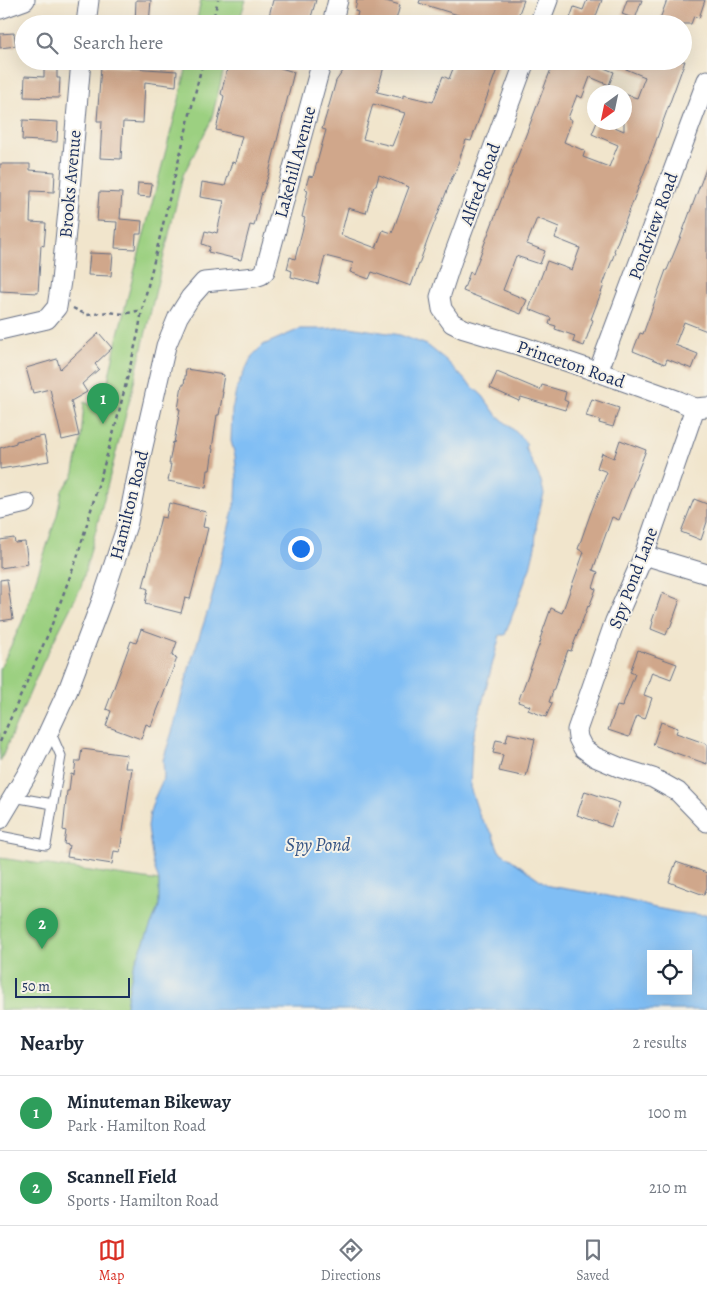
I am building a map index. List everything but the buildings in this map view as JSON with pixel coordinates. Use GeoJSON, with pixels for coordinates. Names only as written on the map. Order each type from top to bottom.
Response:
{"type":"FeatureCollection","features":[{"type":"Feature","properties":{"kind":"street"},"geometry":{"type":"LineString","coordinates":[[0,9],[25,0]]}},
{"type":"Feature","properties":{"kind":"street"},"geometry":{"type":"LineString","coordinates":[[87,15],[89,0]]}},
{"type":"Feature","properties":{"kind":"street"},"geometry":{"type":"LineString","coordinates":[[334,15],[338,0]]}},
{"type":"Feature","properties":{"kind":"street"},"geometry":{"type":"LineString","coordinates":[[542,15],[548,0]]}},
{"type":"Feature","properties":{"kind":"street","name":"Brooks Avenue"},"geometry":{"type":"LineString","coordinates":[[64,307],[61,281],[80,70]]}},
{"type":"Feature","properties":{"kind":"street","name":"Lakehill Avenue"},"geometry":{"type":"LineString","coordinates":[[268,262],[320,70]]}},
{"type":"Feature","properties":{"kind":"street","name":"Alfred Road"},"geometry":{"type":"LineString","coordinates":[[442,309],[440,297],[452,260],[522,70]]}},
{"type":"Feature","properties":{"kind":"street","name":"Pondview Road"},"geometry":{"type":"LineString","coordinates":[[598,372],[707,80]]}},
{"type":"Feature","properties":{"kind":"street","name":"Hamilton Road"},"geometry":{"type":"LineString","coordinates":[[0,818],[27,774],[48,734],[75,672],[102,600],[128,522],[166,346],[178,317],[190,298],[204,282],[255,277],[265,272],[268,262]]}},
{"type":"Feature","properties":{"kind":"street"},"geometry":{"type":"LineString","coordinates":[[0,330],[47,319],[64,307]]}},
{"type":"Feature","properties":{"kind":"street","name":"Princeton Road"},"geometry":{"type":"LineString","coordinates":[[442,309],[452,323],[464,328],[701,407]]}},
{"type":"Feature","properties":{"kind":"street","name":"Spy Pond Lane"},"geometry":{"type":"LineString","coordinates":[[701,407],[644,554],[615,621],[577,730],[578,738],[583,748],[595,757],[653,778],[678,792],[707,822]]}},
{"type":"Feature","properties":{"kind":"street"},"geometry":{"type":"LineString","coordinates":[[0,509],[26,504]]}},
{"type":"Feature","properties":{"kind":"street"},"geometry":{"type":"LineString","coordinates":[[644,554],[707,574]]}},
{"type":"Feature","properties":{"kind":"lane"},"geometry":{"type":"LineString","coordinates":[[0,836],[46,845],[61,756],[54,740],[48,734]]}},
{"type":"Feature","properties":{"kind":"lane"},"geometry":{"type":"LineString","coordinates":[[13,797],[53,804]]}},
{"type":"Feature","properties":{"kind":"path"},"geometry":{"type":"LineString","coordinates":[[214,15],[218,0]]}},
{"type":"Feature","properties":{"kind":"path"},"geometry":{"type":"LineString","coordinates":[[0,742],[49,632],[77,558],[116,424],[201,70]]}},
{"type":"Feature","properties":{"kind":"path"},"geometry":{"type":"LineString","coordinates":[[64,307],[87,315],[109,312],[123,314],[142,310]]}},
{"type":"Feature","properties":{"kind":"green space"},"geometry":{"type":"Polygon","coordinates":[[[201,0],[246,0],[241,15],[198,15],[201,0]]]}},
{"type":"Feature","properties":{"kind":"green space"},"geometry":{"type":"Polygon","coordinates":[[[186,70],[224,70],[211,121],[183,175],[131,395],[81,587],[43,662],[0,762],[0,669],[22,622],[57,515],[62,490],[73,477],[81,439],[84,402],[102,409],[118,334],[186,70]]]}},
{"type":"Feature","properties":{"kind":"green space"},"geometry":{"type":"Polygon","coordinates":[[[0,858],[159,881],[159,906],[133,968],[125,1010],[0,1010],[0,858]]]}},
{"type":"Feature","properties":{"kind":"water","name":"Spy Pond"},"geometry":{"type":"Polygon","coordinates":[[[350,327],[400,335],[427,345],[446,360],[483,396],[495,413],[527,444],[525,447],[541,481],[544,494],[537,518],[535,547],[530,568],[505,635],[500,635],[472,742],[470,787],[480,817],[492,833],[499,851],[549,886],[604,895],[682,913],[707,914],[707,1010],[125,1010],[133,968],[159,906],[159,881],[153,863],[148,827],[150,812],[164,777],[163,760],[190,665],[211,601],[236,498],[235,456],[231,441],[232,410],[237,387],[252,356],[263,345],[300,329],[350,327]]]}},
{"type":"Feature","properties":{"kind":"place","name":"Minuteman Bikeway"},"geometry":{"type":"Point","coordinates":[103,424]}},
{"type":"Feature","properties":{"kind":"place","name":"Scannell Field"},"geometry":{"type":"Point","coordinates":[42,949]}}]}
